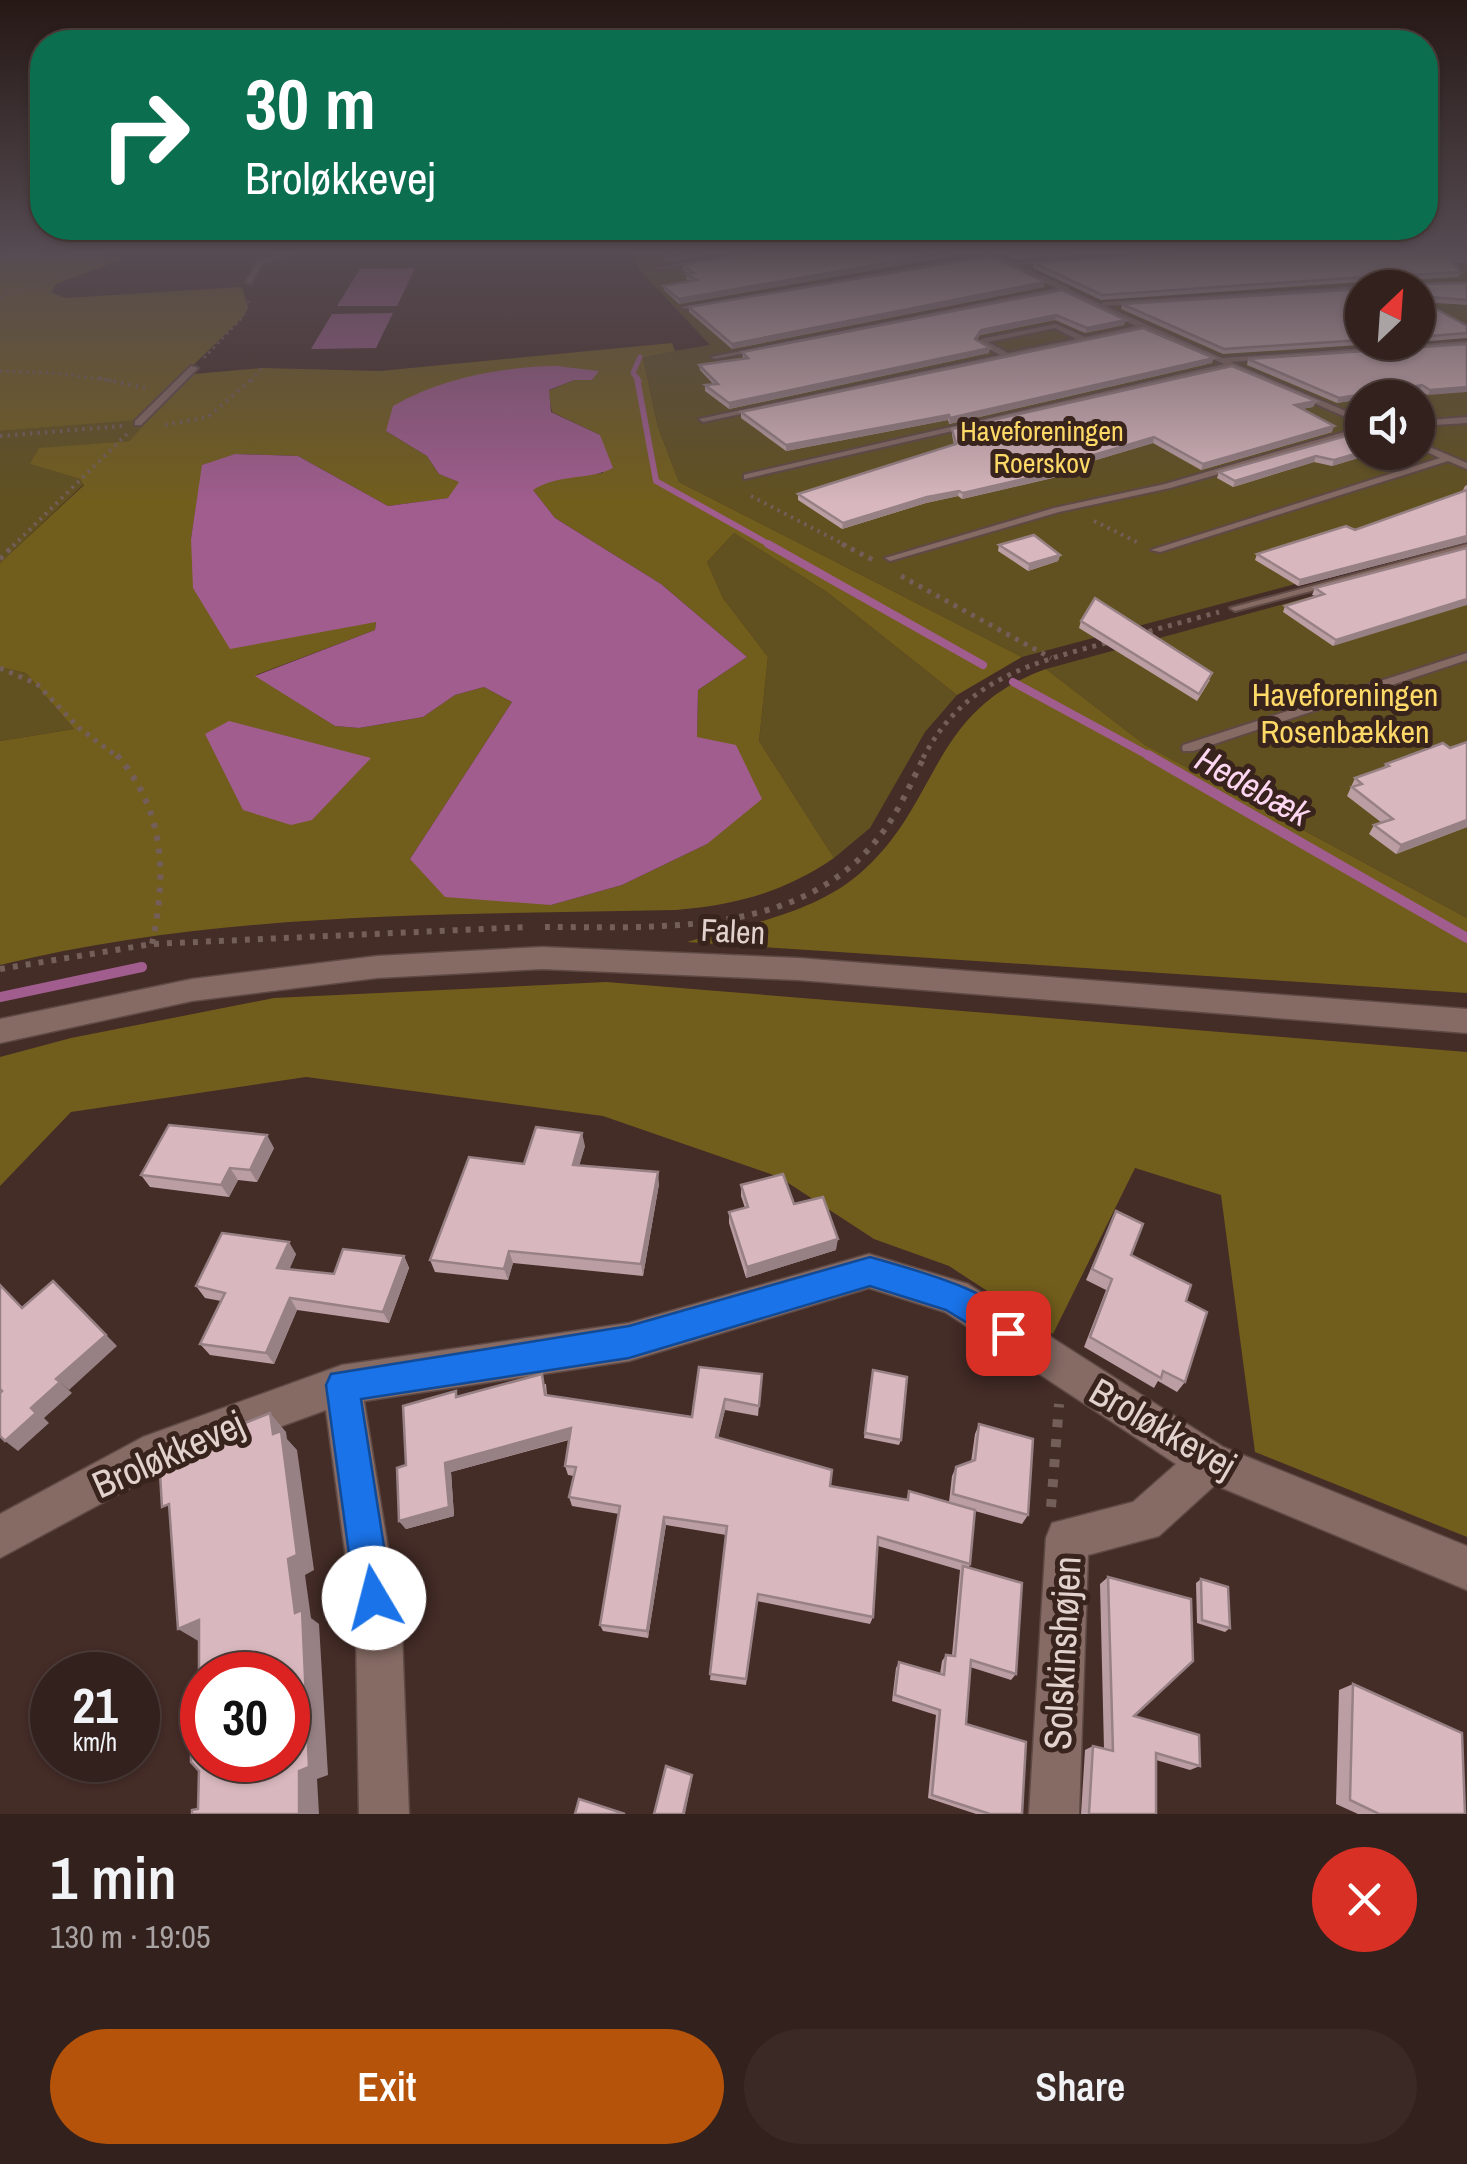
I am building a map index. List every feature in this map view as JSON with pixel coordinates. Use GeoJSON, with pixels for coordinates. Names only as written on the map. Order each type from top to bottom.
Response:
{"type":"FeatureCollection","features":[{"type":"Feature","properties":{"kind":"street","name":"Falen"},"geometry":{"type":"LineString","coordinates":[[0,1031],[192,990],[377,967],[542,958],[798,969],[1467,1021]]}},
{"type":"Feature","properties":{"kind":"street","name":"Broløkkevej"},"geometry":{"type":"LineString","coordinates":[[0,1538],[156,1451],[342,1385],[629,1342],[870,1271],[954,1297],[1209,1462],[1467,1568]]}},
{"type":"Feature","properties":{"kind":"street"},"geometry":{"type":"LineString","coordinates":[[342,1385],[379,1634],[384,1814]]}},
{"type":"Feature","properties":{"kind":"street","name":"Solskinshøjen"},"geometry":{"type":"LineString","coordinates":[[1054,1814],[1067,1538],[1144,1520],[1209,1462]]}},
{"type":"Feature","properties":{"kind":"lane"},"geometry":{"type":"LineString","coordinates":[[715,357],[829,335]]}},
{"type":"Feature","properties":{"kind":"lane"},"geometry":{"type":"LineString","coordinates":[[1005,354],[980,341],[1012,335]]}},
{"type":"Feature","properties":{"kind":"lane"},"geometry":{"type":"LineString","coordinates":[[1074,335],[1083,339]]}},
{"type":"Feature","properties":{"kind":"lane"},"geometry":{"type":"LineString","coordinates":[[702,419],[1103,335]]}},
{"type":"Feature","properties":{"kind":"lane"},"geometry":{"type":"LineString","coordinates":[[1163,335],[1345,414]]}},
{"type":"Feature","properties":{"kind":"lane"},"geometry":{"type":"LineString","coordinates":[[747,476],[1226,363],[1467,343]]}},
{"type":"Feature","properties":{"kind":"lane"},"geometry":{"type":"LineString","coordinates":[[138,422],[194,368]]}},
{"type":"Feature","properties":{"kind":"lane"},"geometry":{"type":"LineString","coordinates":[[1435,423],[1467,420]]}},
{"type":"Feature","properties":{"kind":"lane"},"geometry":{"type":"LineString","coordinates":[[890,558],[1345,435]]}},
{"type":"Feature","properties":{"kind":"lane"},"geometry":{"type":"LineString","coordinates":[[1435,452],[1467,466]]}},
{"type":"Feature","properties":{"kind":"lane"},"geometry":{"type":"LineString","coordinates":[[1156,550],[1449,458]]}},
{"type":"Feature","properties":{"kind":"lane"},"geometry":{"type":"LineString","coordinates":[[1234,608],[1467,547]]}},
{"type":"Feature","properties":{"kind":"lane"},"geometry":{"type":"LineString","coordinates":[[1188,748],[1467,656]]}},
{"type":"Feature","properties":{"kind":"path"},"geometry":{"type":"LineString","coordinates":[[194,368],[226,335]]}},
{"type":"Feature","properties":{"kind":"path"},"geometry":{"type":"LineString","coordinates":[[0,436],[138,422],[180,426],[215,415],[232,403],[261,369]]}},
{"type":"Feature","properties":{"kind":"path"},"geometry":{"type":"LineString","coordinates":[[0,371],[46,370],[104,378],[166,394]]}},
{"type":"Feature","properties":{"kind":"path"},"geometry":{"type":"LineString","coordinates":[[0,560],[138,422]]}},
{"type":"Feature","properties":{"kind":"path"},"geometry":{"type":"LineString","coordinates":[[1070,507],[1156,550]]}},
{"type":"Feature","properties":{"kind":"path"},"geometry":{"type":"LineString","coordinates":[[0,968],[152,944],[402,931],[684,925],[758,912],[818,891],[867,853],[900,806],[924,756],[956,709],[982,688],[1051,658],[1234,608]]}},
{"type":"Feature","properties":{"kind":"path"},"geometry":{"type":"LineString","coordinates":[[0,668],[17,672],[52,694],[78,727],[116,754],[142,783],[158,819],[161,856],[161,907],[152,944]]}},
{"type":"Feature","properties":{"kind":"path"},"geometry":{"type":"LineString","coordinates":[[1062,1368],[1050,1512],[1067,1538]]}},
{"type":"Feature","properties":{"kind":"green space","name":"Haveforeningen Roerskov"},"geometry":{"type":"Polygon","coordinates":[[[700,335],[1345,335],[1345,360],[1435,360],[1435,335],[1467,335],[1467,538],[1022,657],[679,482],[658,427],[643,356],[710,345],[700,335]]]}},
{"type":"Feature","properties":{"kind":"green space"},"geometry":{"type":"Polygon","coordinates":[[[150,418],[129,441],[39,449],[31,464],[80,479],[84,484],[0,563],[0,431],[150,418]]]}},
{"type":"Feature","properties":{"kind":"green space"},"geometry":{"type":"Polygon","coordinates":[[[734,533],[827,592],[957,695],[925,732],[870,828],[834,858],[759,741],[768,657],[723,598],[707,562],[734,533]]]}},
{"type":"Feature","properties":{"kind":"green space","name":"Haveforeningen Rosenbækken"},"geometry":{"type":"Polygon","coordinates":[[[1467,554],[1467,918],[1145,745],[1046,669],[1467,554]]]}},
{"type":"Feature","properties":{"kind":"green space"},"geometry":{"type":"Polygon","coordinates":[[[0,667],[26,673],[74,729],[0,741],[0,667]]]}},
{"type":"Feature","properties":{"kind":"shaded area"},"geometry":{"type":"Polygon","coordinates":[[[0,335],[225,335],[183,375],[262,368],[380,371],[672,343],[675,351],[643,357],[658,427],[679,482],[1022,657],[957,695],[827,592],[734,533],[707,562],[723,598],[768,657],[759,741],[834,858],[815,870],[759,895],[698,908],[421,915],[251,925],[83,947],[0,965],[0,741],[74,729],[26,673],[0,667],[0,563],[84,485],[80,479],[30,464],[39,448],[129,441],[149,419],[0,431],[0,335]],[[598,371],[386,431],[427,456],[439,474],[460,482],[449,498],[388,506],[298,456],[236,454],[203,465],[191,539],[376,621],[375,630],[256,675],[335,726],[359,728],[423,717],[455,695],[484,687],[512,702],[410,859],[551,905],[622,885],[707,844],[697,738],[698,690],[747,657],[661,584],[555,518],[532,489],[555,478],[603,473],[600,435],[552,412],[548,391],[574,380],[592,380],[598,371]]]}},
{"type":"Feature","properties":{"kind":"shaded area"},"geometry":{"type":"Polygon","coordinates":[[[320,335],[382,335],[376,348],[311,349],[320,335]]]}},
{"type":"Feature","properties":{"kind":"shaded area"},"geometry":{"type":"Polygon","coordinates":[[[556,366],[599,371],[592,380],[574,380],[549,390],[551,412],[600,435],[613,468],[553,481],[533,490],[555,518],[661,584],[747,657],[698,690],[697,737],[736,745],[762,799],[707,844],[622,885],[551,905],[445,897],[410,859],[512,702],[484,687],[455,695],[423,717],[359,728],[335,726],[255,676],[375,630],[376,622],[230,649],[193,588],[191,539],[202,465],[235,454],[298,456],[388,506],[448,498],[459,482],[439,474],[427,456],[386,431],[393,406],[431,388],[472,376],[556,366]]]}},
{"type":"Feature","properties":{"kind":"shaded area"},"geometry":{"type":"Polygon","coordinates":[[[1046,669],[1145,745],[1467,918],[1467,993],[687,942],[798,909],[820,900],[858,875],[885,848],[957,734],[979,709],[1007,687],[1046,669]]]}},
{"type":"Feature","properties":{"kind":"shaded area"},"geometry":{"type":"Polygon","coordinates":[[[229,721],[371,758],[312,820],[291,825],[243,810],[205,734],[229,721]]]}},
{"type":"Feature","properties":{"kind":"shaded area"},"geometry":{"type":"Polygon","coordinates":[[[606,982],[1467,1052],[1467,1537],[1255,1452],[1221,1195],[1135,1168],[1053,1334],[949,1266],[874,1239],[779,1177],[603,1116],[306,1077],[71,1112],[0,1186],[0,1057],[71,1038],[274,998],[606,982]]]}},
{"type":"Feature","properties":{"kind":"building"},"geometry":{"type":"Polygon","coordinates":[[[721,335],[779,335],[732,344],[721,335]]]}},
{"type":"Feature","properties":{"kind":"building"},"geometry":{"type":"Polygon","coordinates":[[[832,335],[978,335],[975,339],[990,348],[729,403],[705,385],[718,384],[699,365],[748,358],[742,352],[832,335]]]}},
{"type":"Feature","properties":{"kind":"building"},"geometry":{"type":"Polygon","coordinates":[[[1111,335],[1159,335],[1214,358],[950,418],[949,415],[786,445],[741,412],[1111,335]]]}},
{"type":"Feature","properties":{"kind":"building"},"geometry":{"type":"Polygon","coordinates":[[[1191,335],[1345,335],[1345,341],[1224,349],[1191,335]]]}},
{"type":"Feature","properties":{"kind":"building"},"geometry":{"type":"Polygon","coordinates":[[[1467,344],[1467,387],[1435,390],[1435,380],[1345,380],[1345,397],[1339,398],[1248,359],[1345,352],[1345,360],[1435,360],[1435,346],[1467,344]]]}},
{"type":"Feature","properties":{"kind":"building"},"geometry":{"type":"Polygon","coordinates":[[[1232,366],[1316,401],[1295,405],[1334,426],[1203,464],[1154,437],[1080,459],[1088,464],[963,493],[927,497],[843,523],[798,494],[956,444],[952,429],[1232,366]]]}},
{"type":"Feature","properties":{"kind":"building"},"geometry":{"type":"Polygon","coordinates":[[[1345,436],[1345,457],[1334,460],[1316,456],[1235,481],[1219,472],[1345,436]]]}},
{"type":"Feature","properties":{"kind":"building"},"geometry":{"type":"Polygon","coordinates":[[[1467,490],[1467,536],[1300,580],[1257,554],[1346,526],[1355,530],[1467,490]]]}},
{"type":"Feature","properties":{"kind":"building"},"geometry":{"type":"Polygon","coordinates":[[[1034,535],[1060,555],[1029,564],[999,545],[1034,535]]]}},
{"type":"Feature","properties":{"kind":"building"},"geometry":{"type":"Polygon","coordinates":[[[1467,548],[1467,599],[1336,640],[1285,606],[1324,594],[1315,588],[1467,548]]]}},
{"type":"Feature","properties":{"kind":"building"},"geometry":{"type":"Polygon","coordinates":[[[1095,598],[1212,673],[1199,694],[1081,621],[1095,598]]]}},
{"type":"Feature","properties":{"kind":"building"},"geometry":{"type":"Polygon","coordinates":[[[1467,742],[1467,820],[1401,845],[1374,825],[1393,819],[1352,787],[1362,784],[1355,778],[1443,743],[1450,748],[1467,742]]]}},
{"type":"Feature","properties":{"kind":"building"},"geometry":{"type":"Polygon","coordinates":[[[169,1125],[267,1135],[250,1170],[230,1168],[221,1185],[141,1175],[169,1125]]]}},
{"type":"Feature","properties":{"kind":"building"},"geometry":{"type":"Polygon","coordinates":[[[536,1127],[582,1133],[573,1165],[658,1172],[641,1264],[509,1251],[504,1269],[430,1260],[469,1157],[524,1164],[536,1127]]]}},
{"type":"Feature","properties":{"kind":"building"},"geometry":{"type":"Polygon","coordinates":[[[783,1174],[794,1204],[823,1197],[838,1239],[747,1267],[729,1212],[748,1207],[741,1185],[783,1174]]]}},
{"type":"Feature","properties":{"kind":"building"},"geometry":{"type":"Polygon","coordinates":[[[1116,1211],[1143,1224],[1131,1255],[1191,1285],[1186,1301],[1207,1312],[1185,1382],[1163,1371],[1161,1378],[1090,1337],[1112,1279],[1092,1269],[1116,1211]]]}},
{"type":"Feature","properties":{"kind":"building"},"geometry":{"type":"Polygon","coordinates":[[[222,1233],[289,1242],[277,1268],[334,1274],[343,1249],[404,1256],[383,1312],[290,1298],[266,1353],[200,1344],[225,1293],[196,1286],[222,1233]]]}},
{"type":"Feature","properties":{"kind":"building"},"geometry":{"type":"Polygon","coordinates":[[[53,1281],[106,1335],[56,1379],[60,1382],[31,1408],[36,1413],[5,1441],[0,1436],[0,1285],[22,1308],[53,1281]]]}},
{"type":"Feature","properties":{"kind":"building"},"geometry":{"type":"Polygon","coordinates":[[[699,1367],[762,1374],[759,1406],[725,1399],[716,1437],[832,1470],[830,1486],[908,1500],[909,1491],[975,1510],[970,1564],[878,1537],[873,1617],[758,1594],[746,1679],[710,1674],[727,1526],[664,1517],[647,1631],[600,1625],[620,1506],[569,1497],[576,1467],[565,1466],[571,1428],[445,1463],[449,1507],[399,1521],[397,1468],[406,1465],[403,1406],[456,1391],[456,1397],[542,1374],[545,1395],[692,1417],[699,1367]]]}},
{"type":"Feature","properties":{"kind":"building"},"geometry":{"type":"Polygon","coordinates":[[[873,1370],[907,1377],[901,1440],[865,1433],[873,1370]]]}},
{"type":"Feature","properties":{"kind":"building"},"geometry":{"type":"Polygon","coordinates":[[[270,1413],[273,1434],[281,1431],[297,1555],[288,1559],[295,1613],[302,1610],[304,1652],[199,1652],[199,1620],[178,1629],[169,1504],[162,1507],[159,1457],[270,1413]]]}},
{"type":"Feature","properties":{"kind":"building"},"geometry":{"type":"Polygon","coordinates":[[[979,1424],[1033,1439],[1028,1515],[953,1494],[956,1467],[975,1460],[979,1424]]]}},
{"type":"Feature","properties":{"kind":"building"},"geometry":{"type":"Polygon","coordinates":[[[963,1566],[1022,1583],[1016,1674],[971,1660],[966,1724],[1026,1742],[1022,1814],[990,1814],[932,1795],[940,1710],[895,1695],[899,1662],[944,1675],[946,1655],[955,1656],[963,1566]]]}},
{"type":"Feature","properties":{"kind":"building"},"geometry":{"type":"Polygon","coordinates":[[[1108,1577],[1191,1599],[1193,1661],[1134,1716],[1199,1735],[1200,1766],[1156,1753],[1156,1814],[1089,1814],[1093,1746],[1113,1751],[1108,1577]]]}},
{"type":"Feature","properties":{"kind":"building"},"geometry":{"type":"Polygon","coordinates":[[[1201,1579],[1228,1587],[1230,1628],[1202,1620],[1201,1579]]]}},
{"type":"Feature","properties":{"kind":"building"},"geometry":{"type":"Polygon","coordinates":[[[1353,1684],[1462,1733],[1465,1814],[1379,1814],[1350,1800],[1353,1684]]]}},
{"type":"Feature","properties":{"kind":"building"},"geometry":{"type":"Polygon","coordinates":[[[666,1766],[692,1775],[683,1814],[654,1814],[666,1766]]]}},
{"type":"Feature","properties":{"kind":"building"},"geometry":{"type":"Polygon","coordinates":[[[199,1782],[299,1782],[299,1814],[192,1814],[192,1810],[198,1809],[199,1782]]]}},
{"type":"Feature","properties":{"kind":"building"},"geometry":{"type":"Polygon","coordinates":[[[579,1799],[625,1814],[575,1814],[579,1799]]]}},
{"type":"Feature","properties":{"kind":"waterway","name":"Hedebæk"},"geometry":{"type":"LineString","coordinates":[[637,378],[633,373],[640,357]]}},
{"type":"Feature","properties":{"kind":"waterway","name":"Hedebæk"},"geometry":{"type":"LineString","coordinates":[[637,378],[656,481],[772,546]]}},
{"type":"Feature","properties":{"kind":"waterway","name":"Hedebæk"},"geometry":{"type":"LineString","coordinates":[[768,544],[983,665]]}},
{"type":"Feature","properties":{"kind":"waterway","name":"Hedebæk"},"geometry":{"type":"LineString","coordinates":[[1013,682],[1153,758]]}},
{"type":"Feature","properties":{"kind":"waterway","name":"Hedebæk"},"geometry":{"type":"LineString","coordinates":[[1148,755],[1467,938]]}},
{"type":"Feature","properties":{"kind":"waterway"},"geometry":{"type":"LineString","coordinates":[[0,997],[142,967]]}},
{"type":"Feature","properties":{"kind":"route"},"geometry":{"type":"LineString","coordinates":[[374,1598],[342,1385],[629,1342],[870,1271],[954,1297],[1008,1333]]}}]}
